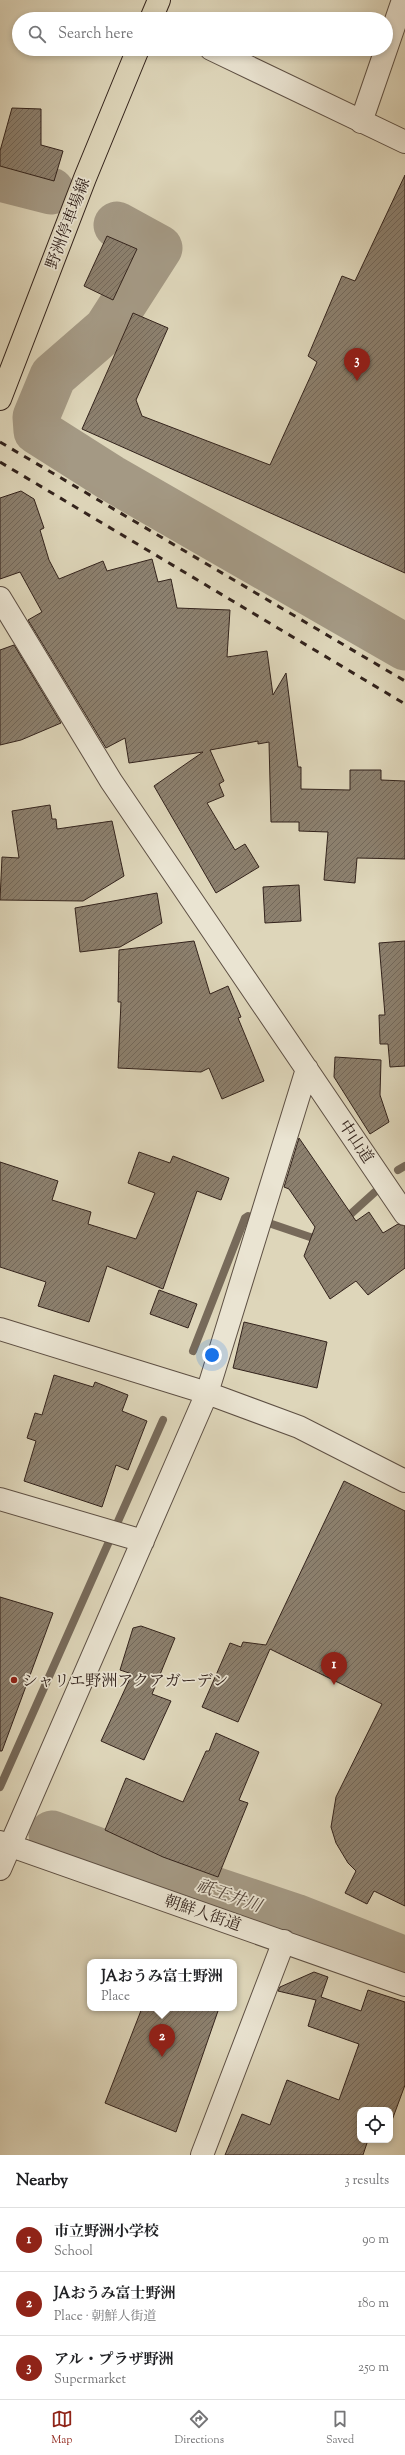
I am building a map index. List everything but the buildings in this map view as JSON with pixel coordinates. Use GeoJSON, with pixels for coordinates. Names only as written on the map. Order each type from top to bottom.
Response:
{"type":"FeatureCollection","features":[{"type":"Feature","properties":{"kind":"main road"},"geometry":{"type":"LineString","coordinates":[[154,12],[158,0]]}},
{"type":"Feature","properties":{"kind":"main road","name":"野洲停車場線"},"geometry":{"type":"LineString","coordinates":[[0,399],[84,178],[135,56]]}},
{"type":"Feature","properties":{"kind":"street"},"geometry":{"type":"LineString","coordinates":[[393,29],[403,0]]}},
{"type":"Feature","properties":{"kind":"street"},"geometry":{"type":"LineString","coordinates":[[225,56],[405,142]]}},
{"type":"Feature","properties":{"kind":"street"},"geometry":{"type":"LineString","coordinates":[[361,122],[384,56]]}},
{"type":"Feature","properties":{"kind":"street","name":"中山道"},"geometry":{"type":"LineString","coordinates":[[0,598],[111,781],[405,1214]]}},
{"type":"Feature","properties":{"kind":"street"},"geometry":{"type":"LineString","coordinates":[[0,1869],[5,1844],[143,1541],[207,1393],[307,1069]]}},
{"type":"Feature","properties":{"kind":"street"},"geometry":{"type":"LineString","coordinates":[[0,1329],[207,1393],[298,1427],[405,1481]]}},
{"type":"Feature","properties":{"kind":"street"},"geometry":{"type":"LineString","coordinates":[[0,1499],[143,1541]]}},
{"type":"Feature","properties":{"kind":"street","name":"朝鮮人街道"},"geometry":{"type":"LineString","coordinates":[[5,1844],[284,1941],[405,1985]]}},
{"type":"Feature","properties":{"kind":"street"},"geometry":{"type":"LineString","coordinates":[[202,2155],[284,1941]]}},
{"type":"Feature","properties":{"kind":"waterway"},"geometry":{"type":"LineString","coordinates":[[0,178],[51,191]]}},
{"type":"Feature","properties":{"kind":"waterway"},"geometry":{"type":"LineString","coordinates":[[117,225],[159,248],[107,329],[53,376],[36,417],[37,431],[111,478],[405,647]]}},
{"type":"Feature","properties":{"kind":"waterway"},"geometry":{"type":"LineString","coordinates":[[25,435],[37,431]]}},
{"type":"Feature","properties":{"kind":"waterway"},"geometry":{"type":"LineString","coordinates":[[398,1170],[405,1166]]}},
{"type":"Feature","properties":{"kind":"waterway"},"geometry":{"type":"LineString","coordinates":[[343,1221],[375,1192]]}},
{"type":"Feature","properties":{"kind":"waterway"},"geometry":{"type":"LineString","coordinates":[[193,1351],[245,1218],[248,1216],[310,1237],[322,1238]]}},
{"type":"Feature","properties":{"kind":"waterway"},"geometry":{"type":"LineString","coordinates":[[0,1787],[163,1420]]}},
{"type":"Feature","properties":{"kind":"waterway","name":"祇王井川"},"geometry":{"type":"LineString","coordinates":[[52,1834],[112,1856],[295,1917],[405,1960]]}},
{"type":"Feature","properties":{"kind":"railway"},"geometry":{"type":"LineString","coordinates":[[0,442],[405,681]]}},
{"type":"Feature","properties":{"kind":"railway"},"geometry":{"type":"LineString","coordinates":[[0,462],[405,704]]}},
{"type":"Feature","properties":{"kind":"place","name":"アル・プラザ野洲"},"geometry":{"type":"Point","coordinates":[357,381]}},
{"type":"Feature","properties":{"kind":"place","name":"シャリエ野洲アクアガーデン"},"geometry":{"type":"Point","coordinates":[14,1680]}},
{"type":"Feature","properties":{"kind":"place","name":"市立野洲小学校"},"geometry":{"type":"Point","coordinates":[334,1685]}},
{"type":"Feature","properties":{"kind":"place","name":"JAおうみ富士野洲"},"geometry":{"type":"Point","coordinates":[162,2057]}}]}
